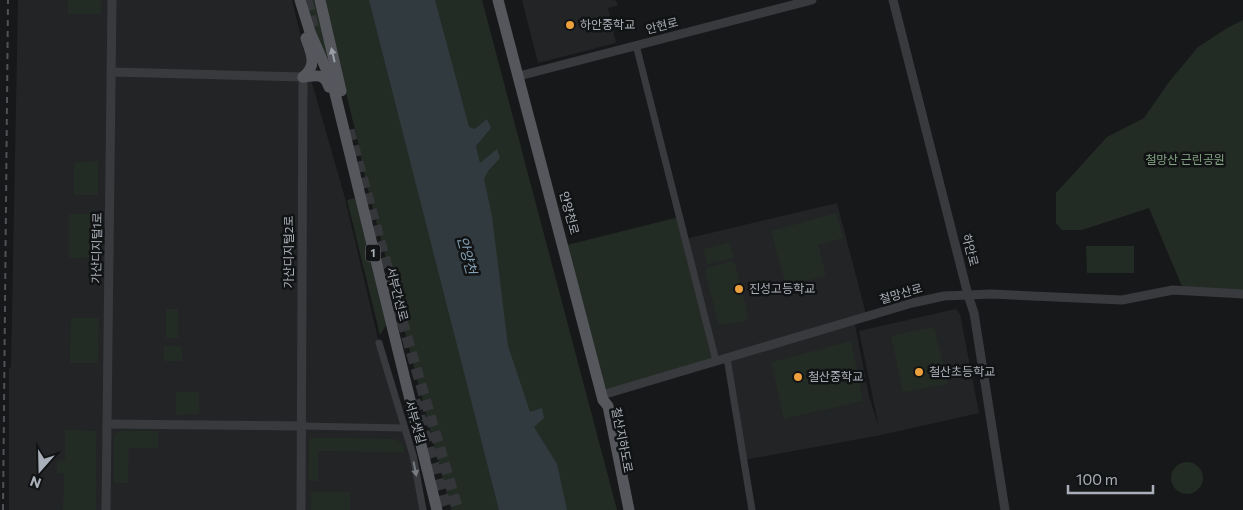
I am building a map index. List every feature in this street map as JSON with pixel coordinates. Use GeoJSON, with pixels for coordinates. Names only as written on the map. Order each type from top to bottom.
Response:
{"type":"FeatureCollection","features":[{"type":"Feature","properties":{"kind":"main road"},"geometry":{"type":"LineString","coordinates":[[299,0],[313,62],[311,68],[303,77]]}},
{"type":"Feature","properties":{"kind":"main road","name":"서부간선로"},"geometry":{"type":"LineString","coordinates":[[299,0],[310,32],[333,85],[437,510]]}},
{"type":"Feature","properties":{"kind":"main road","name":"서부간선로"},"geometry":{"type":"LineString","coordinates":[[320,0],[358,154],[364,190],[444,510]]}},
{"type":"Feature","properties":{"kind":"main road"},"geometry":{"type":"LineString","coordinates":[[494,0],[507,34]]}},
{"type":"Feature","properties":{"kind":"main road"},"geometry":{"type":"LineString","coordinates":[[498,0],[507,34]]}},
{"type":"Feature","properties":{"kind":"main road"},"geometry":{"type":"LineString","coordinates":[[503,0],[507,34]]}},
{"type":"Feature","properties":{"kind":"main road","name":"안양천로"},"geometry":{"type":"LineString","coordinates":[[507,34],[602,397]]}},
{"type":"Feature","properties":{"kind":"main road"},"geometry":{"type":"LineString","coordinates":[[303,77],[322,76],[327,81],[350,160]]}},
{"type":"Feature","properties":{"kind":"main road","name":"철산지하도로"},"geometry":{"type":"LineString","coordinates":[[602,397],[600,408],[623,510]]}},
{"type":"Feature","properties":{"kind":"main road","name":"철산지하도로"},"geometry":{"type":"LineString","coordinates":[[602,397],[608,406],[630,510]]}},
{"type":"Feature","properties":{"kind":"street","name":"가산디지털1로"},"geometry":{"type":"LineString","coordinates":[[106,510],[112,0]]}},
{"type":"Feature","properties":{"kind":"street","name":"안현로"},"geometry":{"type":"LineString","coordinates":[[519,76],[812,0]]}},
{"type":"Feature","properties":{"kind":"street","name":"하안로"},"geometry":{"type":"LineString","coordinates":[[893,0],[974,313],[1005,510]]}},
{"type":"Feature","properties":{"kind":"street"},"geometry":{"type":"LineString","coordinates":[[636,45],[716,361]]}},
{"type":"Feature","properties":{"kind":"street"},"geometry":{"type":"LineString","coordinates":[[111,72],[303,77]]}},
{"type":"Feature","properties":{"kind":"street","name":"가산디지털2로"},"geometry":{"type":"LineString","coordinates":[[301,510],[303,77]]}},
{"type":"Feature","properties":{"kind":"street","name":"철망산로"},"geometry":{"type":"LineString","coordinates":[[602,397],[716,361],[927,299],[944,296],[992,294],[1087,300],[1122,300],[1173,290],[1243,294]]}},
{"type":"Feature","properties":{"kind":"street","name":"서부샛길"},"geometry":{"type":"LineString","coordinates":[[379,343],[413,455],[424,510]]}},
{"type":"Feature","properties":{"kind":"street"},"geometry":{"type":"LineString","coordinates":[[727,358],[752,510]]}},
{"type":"Feature","properties":{"kind":"street"},"geometry":{"type":"LineString","coordinates":[[107,424],[404,428]]}},
{"type":"Feature","properties":{"kind":"shaded area"},"geometry":{"type":"Polygon","coordinates":[[[18,0],[292,0],[312,83],[345,198],[379,343],[423,510],[9,510],[9,368],[11,367],[18,0]]]}},
{"type":"Feature","properties":{"kind":"shaded area","name":"하안중학교"},"geometry":{"type":"Polygon","coordinates":[[[522,0],[615,0],[618,4],[608,8],[616,43],[538,63],[522,0]]]}},
{"type":"Feature","properties":{"kind":"shaded area"},"geometry":{"type":"Polygon","coordinates":[[[837,203],[867,318],[854,320],[869,396],[879,428],[859,331],[956,309],[960,314],[979,413],[881,435],[744,460],[727,358],[716,361],[685,239],[837,203]]]}},
{"type":"Feature","properties":{"kind":"green space"},"geometry":{"type":"Polygon","coordinates":[[[68,0],[101,0],[101,14],[68,14],[68,0]]]}},
{"type":"Feature","properties":{"kind":"green space"},"geometry":{"type":"Polygon","coordinates":[[[303,0],[317,0],[329,66],[303,0]]]}},
{"type":"Feature","properties":{"kind":"green space"},"geometry":{"type":"Polygon","coordinates":[[[323,0],[482,0],[617,510],[451,510],[365,178],[359,146],[323,0]]]}},
{"type":"Feature","properties":{"kind":"green space","name":"철망산 근린공원"},"geometry":{"type":"Polygon","coordinates":[[[1243,20],[1243,294],[1184,291],[1149,208],[1082,230],[1062,230],[1056,223],[1056,193],[1107,137],[1144,118],[1169,82],[1198,47],[1243,20]]]}},
{"type":"Feature","properties":{"kind":"green space"},"geometry":{"type":"Polygon","coordinates":[[[98,161],[98,195],[74,195],[74,162],[98,161]]]}},
{"type":"Feature","properties":{"kind":"green space"},"geometry":{"type":"Polygon","coordinates":[[[355,198],[386,325],[380,335],[347,200],[355,198]]]}},
{"type":"Feature","properties":{"kind":"green space"},"geometry":{"type":"Polygon","coordinates":[[[836,213],[843,238],[818,245],[826,276],[786,286],[771,231],[836,213]]]}},
{"type":"Feature","properties":{"kind":"green space"},"geometry":{"type":"Polygon","coordinates":[[[69,214],[101,214],[100,257],[69,258],[69,214]]]}},
{"type":"Feature","properties":{"kind":"green space"},"geometry":{"type":"Polygon","coordinates":[[[679,217],[716,361],[602,395],[563,246],[679,217]]]}},
{"type":"Feature","properties":{"kind":"green space"},"geometry":{"type":"Polygon","coordinates":[[[729,242],[734,258],[707,264],[704,249],[729,242]]]}},
{"type":"Feature","properties":{"kind":"green space"},"geometry":{"type":"Polygon","coordinates":[[[1086,246],[1134,246],[1134,273],[1087,273],[1086,246]]]}},
{"type":"Feature","properties":{"kind":"green space"},"geometry":{"type":"Polygon","coordinates":[[[731,261],[735,264],[748,316],[745,321],[722,325],[718,323],[705,271],[707,268],[731,261]]]}},
{"type":"Feature","properties":{"kind":"green space"},"geometry":{"type":"Polygon","coordinates":[[[166,309],[178,309],[179,338],[166,338],[166,309]]]}},
{"type":"Feature","properties":{"kind":"green space"},"geometry":{"type":"Polygon","coordinates":[[[71,318],[99,318],[98,363],[70,363],[71,318]]]}},
{"type":"Feature","properties":{"kind":"green space"},"geometry":{"type":"Polygon","coordinates":[[[934,327],[948,384],[903,392],[891,336],[934,327]]]}},
{"type":"Feature","properties":{"kind":"green space"},"geometry":{"type":"Polygon","coordinates":[[[851,341],[863,401],[784,419],[771,362],[851,341]]]}},
{"type":"Feature","properties":{"kind":"green space"},"geometry":{"type":"Polygon","coordinates":[[[164,346],[182,346],[182,361],[164,361],[164,346]]]}},
{"type":"Feature","properties":{"kind":"green space"},"geometry":{"type":"Polygon","coordinates":[[[176,392],[199,392],[199,414],[176,415],[176,392]]]}},
{"type":"Feature","properties":{"kind":"green space"},"geometry":{"type":"Polygon","coordinates":[[[65,430],[96,431],[96,510],[63,510],[64,474],[57,473],[57,461],[65,460],[65,430]]]}},
{"type":"Feature","properties":{"kind":"green space"},"geometry":{"type":"Polygon","coordinates":[[[120,431],[158,431],[158,448],[129,448],[128,483],[114,483],[114,436],[120,431]]]}},
{"type":"Feature","properties":{"kind":"green space"},"geometry":{"type":"Polygon","coordinates":[[[309,439],[396,439],[403,446],[404,452],[318,451],[318,481],[309,481],[309,439]]]}},
{"type":"Feature","properties":{"kind":"green space"},"geometry":{"type":"Polygon","coordinates":[[[1187,462],[1199,466],[1203,478],[1199,490],[1187,494],[1175,490],[1171,478],[1175,466],[1187,462]]]}},
{"type":"Feature","properties":{"kind":"green space"},"geometry":{"type":"Polygon","coordinates":[[[311,492],[350,492],[350,510],[311,510],[311,492]]]}},
{"type":"Feature","properties":{"kind":"water","name":"안양천"},"geometry":{"type":"Polygon","coordinates":[[[369,0],[435,0],[469,127],[475,129],[487,119],[491,128],[476,146],[480,163],[497,149],[500,158],[488,171],[484,179],[492,216],[508,346],[530,412],[542,408],[544,418],[534,427],[557,464],[567,510],[499,510],[369,0]]]}},
{"type":"Feature","properties":{"kind":"tunnel"},"geometry":{"type":"LineString","coordinates":[[307,0],[314,30]]}},
{"type":"Feature","properties":{"kind":"tunnel"},"geometry":{"type":"LineString","coordinates":[[349,130],[403,324],[458,510]]}},
{"type":"Feature","properties":{"kind":"tunnel"},"geometry":{"type":"LineString","coordinates":[[415,400],[447,510]]}},
{"type":"Feature","properties":{"kind":"railway"},"geometry":{"type":"LineString","coordinates":[[3,510],[8,0]]}},
{"type":"Feature","properties":{"kind":"place","name":"하안중학교"},"geometry":{"type":"Point","coordinates":[570,25]}},
{"type":"Feature","properties":{"kind":"place","name":"진성고등학교"},"geometry":{"type":"Point","coordinates":[739,289]}},
{"type":"Feature","properties":{"kind":"place","name":"철산초등학교"},"geometry":{"type":"Point","coordinates":[919,372]}},
{"type":"Feature","properties":{"kind":"place","name":"철산중학교"},"geometry":{"type":"Point","coordinates":[798,377]}}]}
